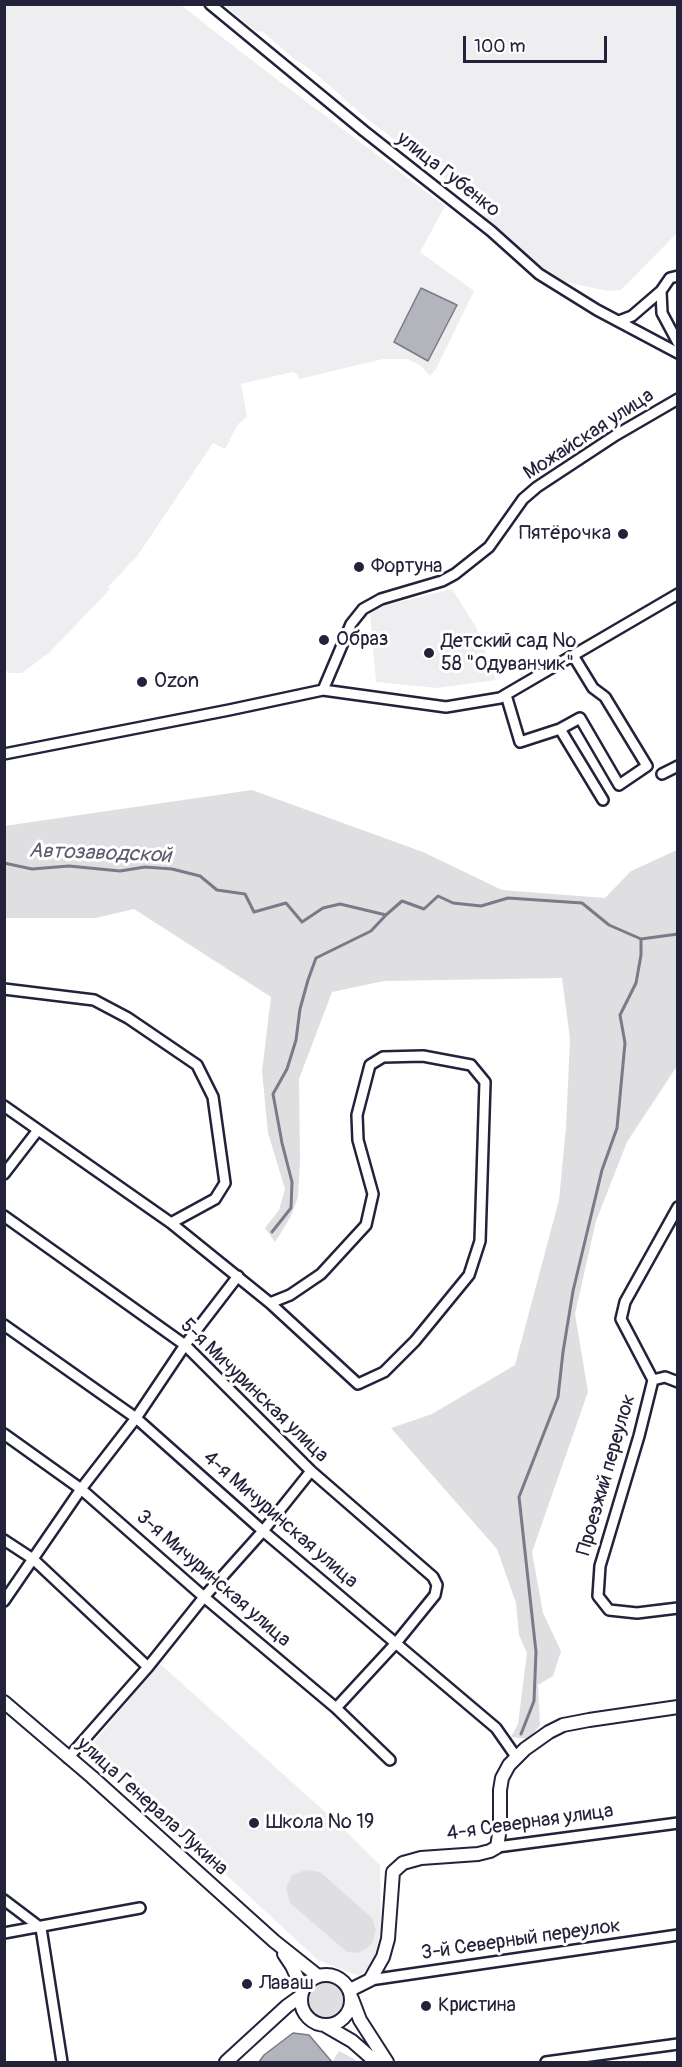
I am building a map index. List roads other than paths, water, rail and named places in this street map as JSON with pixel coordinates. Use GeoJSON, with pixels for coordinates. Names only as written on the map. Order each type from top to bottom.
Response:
{"type":"FeatureCollection","features":[{"type":"Feature","properties":{"kind":"main road","name":"улица Генерала Лукина"},"geometry":{"type":"LineString","coordinates":[[4,1702],[274,1941],[318,1976]]}},
{"type":"Feature","properties":{"kind":"main road"},"geometry":{"type":"LineString","coordinates":[[497,1847],[502,1778],[517,1758],[539,1739],[563,1725],[678,1707]]}},
{"type":"Feature","properties":{"kind":"main road","name":"4-я Северная улица"},"geometry":{"type":"LineString","coordinates":[[370,1980],[383,1957],[388,1939],[393,1872],[403,1863],[421,1858],[478,1854],[497,1847]]}},
{"type":"Feature","properties":{"kind":"main road","name":"улица Генерала Лукина"},"geometry":{"type":"LineString","coordinates":[[274,1941],[290,1961],[302,1993]]}},
{"type":"Feature","properties":{"kind":"main road"},"geometry":{"type":"LineString","coordinates":[[226,2062],[302,1993],[309,1981],[318,1976],[331,1975],[342,1980],[351,1995],[360,2020],[387,2062]]}},
{"type":"Feature","properties":{"kind":"main road"},"geometry":{"type":"LineString","coordinates":[[351,1995],[370,1980]]}},
{"type":"Feature","properties":{"kind":"main road"},"geometry":{"type":"LineString","coordinates":[[302,1993],[301,2006],[305,2016],[352,2041],[376,2062]]}},
{"type":"Feature","properties":{"kind":"main road"},"geometry":{"type":"LineString","coordinates":[[326,2026],[342,2021],[351,2007],[351,1995]]}},
{"type":"Feature","properties":{"kind":"main road"},"geometry":{"type":"LineString","coordinates":[[275,2018],[305,2016]]}},
{"type":"Feature","properties":{"kind":"street","name":"улица Губенко"},"geometry":{"type":"LineString","coordinates":[[210,4],[364,131],[491,231],[539,274],[575,298],[678,353]]}},
{"type":"Feature","properties":{"kind":"street"},"geometry":{"type":"LineString","coordinates":[[619,321],[632,315],[661,291],[670,278],[678,276]]}},
{"type":"Feature","properties":{"kind":"street"},"geometry":{"type":"LineString","coordinates":[[661,291],[662,313],[678,343]]}},
{"type":"Feature","properties":{"kind":"street","name":"Можайская улица"},"geometry":{"type":"LineString","coordinates":[[323,690],[351,624],[363,609],[381,598],[442,581],[455,574],[489,547],[523,500],[537,487],[616,435],[678,399]]}},
{"type":"Feature","properties":{"kind":"street"},"geometry":{"type":"LineString","coordinates":[[4,754],[323,690],[446,707],[500,698],[574,657],[678,594]]}},
{"type":"Feature","properties":{"kind":"street"},"geometry":{"type":"LineString","coordinates":[[506,695],[520,742],[560,729],[580,718],[619,785],[647,766],[605,697],[593,688],[574,657]]}},
{"type":"Feature","properties":{"kind":"street"},"geometry":{"type":"LineString","coordinates":[[560,729],[603,800]]}},
{"type":"Feature","properties":{"kind":"street"},"geometry":{"type":"LineString","coordinates":[[662,774],[678,766]]}},
{"type":"Feature","properties":{"kind":"street"},"geometry":{"type":"LineString","coordinates":[[4,988],[94,1000],[128,1018],[197,1065],[213,1097],[225,1183],[215,1199],[171,1223]]}},
{"type":"Feature","properties":{"kind":"street"},"geometry":{"type":"LineString","coordinates":[[4,1106],[171,1223],[270,1303],[358,1384],[384,1372],[415,1341],[469,1275],[480,1241],[485,1082],[471,1065],[423,1056],[383,1057],[370,1065],[357,1116],[358,1140],[373,1194],[366,1225],[321,1274],[290,1295],[270,1303]]}},
{"type":"Feature","properties":{"kind":"street"},"geometry":{"type":"LineString","coordinates":[[4,1174],[38,1130]]}},
{"type":"Feature","properties":{"kind":"street","name":"Проезжий переулок"},"geometry":{"type":"LineString","coordinates":[[678,1207],[625,1302],[621,1319],[653,1380],[639,1436],[600,1566],[598,1596],[609,1610],[637,1613],[678,1608]]}},
{"type":"Feature","properties":{"kind":"street","name":"5-я Мичуринская улица"},"geometry":{"type":"LineString","coordinates":[[4,1216],[185,1346],[311,1471],[433,1576],[437,1586],[435,1595],[396,1643]]}},
{"type":"Feature","properties":{"kind":"street"},"geometry":{"type":"LineString","coordinates":[[4,1601],[81,1489],[136,1418],[185,1346],[238,1276]]}},
{"type":"Feature","properties":{"kind":"street","name":"4-я Мичуринская улица"},"geometry":{"type":"LineString","coordinates":[[4,1325],[136,1418],[263,1531],[496,1728],[517,1758]]}},
{"type":"Feature","properties":{"kind":"street"},"geometry":{"type":"LineString","coordinates":[[653,1380],[665,1377],[678,1382]]}},
{"type":"Feature","properties":{"kind":"street","name":"3-я Мичуринская улица"},"geometry":{"type":"LineString","coordinates":[[4,1434],[81,1489],[336,1708],[390,1760]]}},
{"type":"Feature","properties":{"kind":"street"},"geometry":{"type":"LineString","coordinates":[[68,1758],[148,1667],[311,1471]]}},
{"type":"Feature","properties":{"kind":"street"},"geometry":{"type":"LineString","coordinates":[[4,1540],[33,1559],[148,1667]]}},
{"type":"Feature","properties":{"kind":"street"},"geometry":{"type":"LineString","coordinates":[[336,1708],[396,1643]]}},
{"type":"Feature","properties":{"kind":"street","name":"4-я Северная улица"},"geometry":{"type":"LineString","coordinates":[[497,1847],[678,1823]]}},
{"type":"Feature","properties":{"kind":"street"},"geometry":{"type":"LineString","coordinates":[[4,1900],[41,1928],[62,2062]]}},
{"type":"Feature","properties":{"kind":"street"},"geometry":{"type":"LineString","coordinates":[[4,1933],[140,1908]]}},
{"type":"Feature","properties":{"kind":"street","name":"3-й Северный переулок"},"geometry":{"type":"LineString","coordinates":[[370,1980],[678,1935]]}},
{"type":"Feature","properties":{"kind":"street"},"geometry":{"type":"LineString","coordinates":[[546,2062],[678,2044]]}},
{"type":"Feature","properties":{"kind":"waterway","name":"Автозаводской"},"geometry":{"type":"LineString","coordinates":[[4,863],[32,869],[69,866],[120,871],[145,867],[172,869],[200,876],[217,890],[245,894],[254,912],[286,903],[302,922],[323,908],[340,904],[386,915],[402,901],[424,909],[438,896],[453,903],[481,906],[508,898],[582,903],[609,925],[641,939],[678,934]]}},
{"type":"Feature","properties":{"kind":"waterway"},"geometry":{"type":"LineString","coordinates":[[272,1232],[291,1208],[292,1182],[273,1094],[287,1069],[296,1040],[300,1009],[308,980],[316,958],[371,931],[386,915]]}},
{"type":"Feature","properties":{"kind":"waterway"},"geometry":{"type":"LineString","coordinates":[[521,1734],[534,1701],[536,1652],[519,1497],[558,1397],[573,1291],[602,1170],[617,1128],[625,1043],[620,1015],[636,983],[641,955],[641,939]]}},
{"type":"Feature","properties":{"kind":"place","name":"Пятёрочка"},"geometry":{"type":"Point","coordinates":[623,534]}},
{"type":"Feature","properties":{"kind":"place","name":"Фортуна"},"geometry":{"type":"Point","coordinates":[359,567]}},
{"type":"Feature","properties":{"kind":"place","name":"Образ"},"geometry":{"type":"Point","coordinates":[324,640]}},
{"type":"Feature","properties":{"kind":"place","name":"Детский сад № 58 \"Одуванчик\""},"geometry":{"type":"Point","coordinates":[429,653]}},
{"type":"Feature","properties":{"kind":"place","name":"Ozon"},"geometry":{"type":"Point","coordinates":[142,682]}},
{"type":"Feature","properties":{"kind":"place","name":"Школа № 19"},"geometry":{"type":"Point","coordinates":[254,1823]}},
{"type":"Feature","properties":{"kind":"place","name":"Лаваш"},"geometry":{"type":"Point","coordinates":[247,1984]}},
{"type":"Feature","properties":{"kind":"place","name":"Кристина"},"geometry":{"type":"Point","coordinates":[426,2006]}}]}
